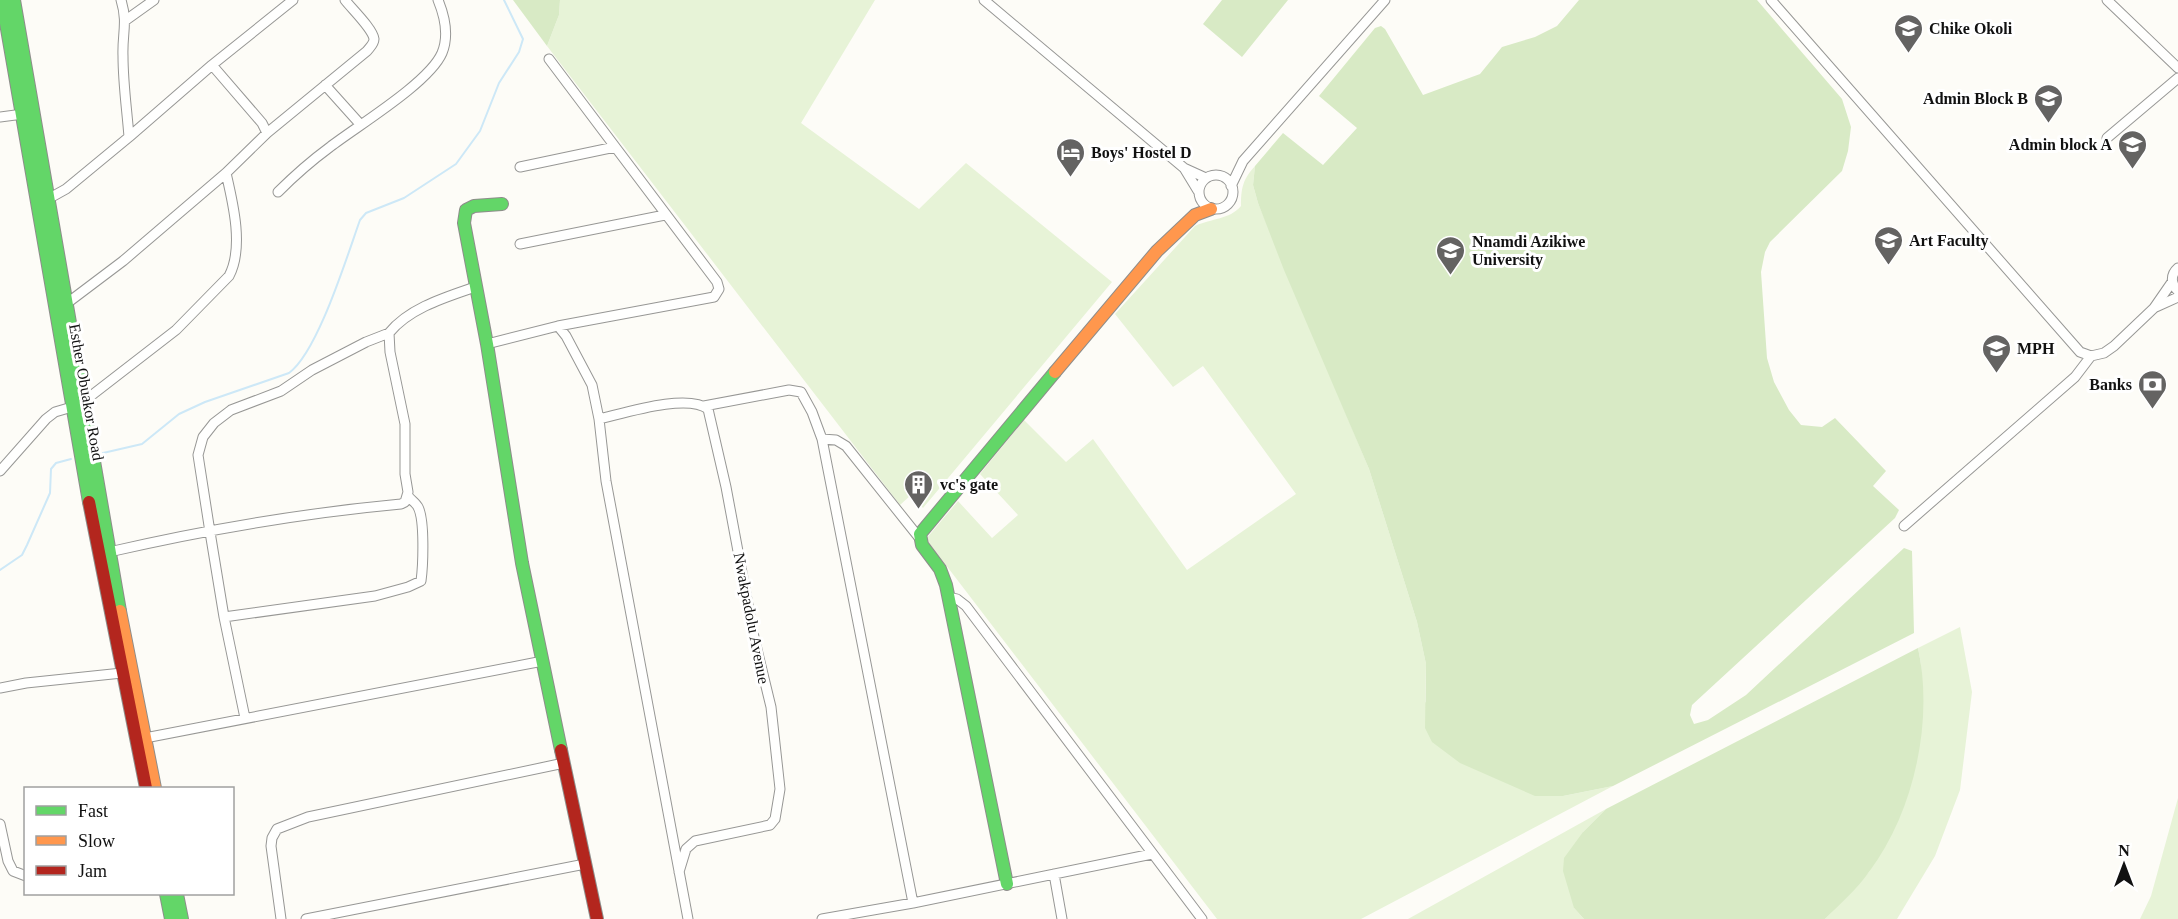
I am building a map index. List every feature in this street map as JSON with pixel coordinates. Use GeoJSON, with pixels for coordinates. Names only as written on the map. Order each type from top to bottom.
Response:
{"type":"FeatureCollection","features":[{"type":"Feature","properties":{"kind":"street","name":"Esther Obuakor Road"},"geometry":{"type":"LineString","coordinates":[[2,0],[48,200],[66,304],[77,404],[109,552],[155,787]]}},
{"type":"Feature","properties":{"kind":"street","name":"Esther Obuakor Road"},"geometry":{"type":"LineString","coordinates":[[14,0],[9,31],[77,404],[122,673],[146,787]]}},
{"type":"Feature","properties":{"kind":"street"},"geometry":{"type":"LineString","coordinates":[[121,0],[126,20],[123,55],[129,137]]}},
{"type":"Feature","properties":{"kind":"street"},"geometry":{"type":"LineString","coordinates":[[126,20],[154,0]]}},
{"type":"Feature","properties":{"kind":"street"},"geometry":{"type":"LineString","coordinates":[[48,200],[66,189],[212,64],[293,0]]}},
{"type":"Feature","properties":{"kind":"street"},"geometry":{"type":"LineString","coordinates":[[66,304],[123,261],[226,173],[267,133],[373,45],[374,39],[371,32],[345,0]]}},
{"type":"Feature","properties":{"kind":"street"},"geometry":{"type":"LineString","coordinates":[[278,192],[328,148],[414,84],[441,55],[446,38],[443,12],[438,0]]}},
{"type":"Feature","properties":{"kind":"street"},"geometry":{"type":"LineString","coordinates":[[984,0],[1184,168],[1206,178]]}},
{"type":"Feature","properties":{"kind":"street"},"geometry":{"type":"LineString","coordinates":[[1232,186],[1244,161],[1385,0]]}},
{"type":"Feature","properties":{"kind":"street"},"geometry":{"type":"LineString","coordinates":[[1771,0],[2053,322],[2080,352],[2091,356]]}},
{"type":"Feature","properties":{"kind":"street"},"geometry":{"type":"LineString","coordinates":[[2107,0],[2178,68]]}},
{"type":"Feature","properties":{"kind":"street"},"geometry":{"type":"LineString","coordinates":[[487,344],[558,326],[714,297],[719,290],[717,282],[549,59]]}},
{"type":"Feature","properties":{"kind":"street"},"geometry":{"type":"LineString","coordinates":[[212,64],[262,123],[267,133]]}},
{"type":"Feature","properties":{"kind":"street"},"geometry":{"type":"LineString","coordinates":[[2107,138],[2178,78]]}},
{"type":"Feature","properties":{"kind":"street"},"geometry":{"type":"LineString","coordinates":[[325,85],[360,124]]}},
{"type":"Feature","properties":{"kind":"street"},"geometry":{"type":"LineString","coordinates":[[0,117],[23,114]]}},
{"type":"Feature","properties":{"kind":"street"},"geometry":{"type":"LineString","coordinates":[[520,167],[615,147]]}},
{"type":"Feature","properties":{"kind":"street"},"geometry":{"type":"LineString","coordinates":[[1220,176],[1244,161]]}},
{"type":"Feature","properties":{"kind":"street"},"geometry":{"type":"LineString","coordinates":[[1184,168],[1204,205],[1211,209]]}},
{"type":"Feature","properties":{"kind":"street"},"geometry":{"type":"LineString","coordinates":[[0,471],[46,419],[55,412],[77,404],[176,330],[229,276],[234,268],[236,252],[235,212],[226,173]]}},
{"type":"Feature","properties":{"kind":"street"},"geometry":{"type":"LineString","coordinates":[[921,540],[922,530],[1157,251],[1195,215],[1218,209],[1230,201],[1233,194],[1232,186],[1227,180],[1220,176],[1206,178],[1201,184],[1195,215]]}},
{"type":"Feature","properties":{"kind":"street"},"geometry":{"type":"LineString","coordinates":[[502,204],[474,206],[466,210],[464,216],[522,563],[597,919]]}},
{"type":"Feature","properties":{"kind":"street"},"geometry":{"type":"LineString","coordinates":[[520,244],[665,215]]}},
{"type":"Feature","properties":{"kind":"street"},"geometry":{"type":"LineString","coordinates":[[2178,268],[2172,276],[2172,282],[2178,291]]}},
{"type":"Feature","properties":{"kind":"street"},"geometry":{"type":"LineString","coordinates":[[1904,526],[2075,377],[2091,356],[2114,346],[2154,308],[2172,282]]}},
{"type":"Feature","properties":{"kind":"street"},"geometry":{"type":"LineString","coordinates":[[245,718],[224,617],[198,455],[203,437],[214,423],[231,410],[280,391],[339,356],[389,333],[396,324],[409,316],[448,296],[475,287]]}},
{"type":"Feature","properties":{"kind":"street"},"geometry":{"type":"LineString","coordinates":[[2154,308],[2178,297]]}},
{"type":"Feature","properties":{"kind":"street"},"geometry":{"type":"LineString","coordinates":[[558,326],[566,336],[592,385],[600,419],[606,481],[688,919]]}},
{"type":"Feature","properties":{"kind":"street"},"geometry":{"type":"LineString","coordinates":[[224,617],[375,596],[421,581],[423,559],[421,517],[418,507],[408,496],[405,474],[405,424],[390,352],[389,333]]}},
{"type":"Feature","properties":{"kind":"street"},"geometry":{"type":"LineString","coordinates":[[600,419],[672,404],[704,406],[789,390],[801,392],[812,412],[822,439],[913,903]]}},
{"type":"Feature","properties":{"kind":"street","name":"Nwakpadolu Avenue"},"geometry":{"type":"LineString","coordinates":[[679,872],[686,849],[695,841],[770,825],[775,819],[780,789],[771,707],[754,637],[712,419],[704,406]]}},
{"type":"Feature","properties":{"kind":"street"},"geometry":{"type":"LineString","coordinates":[[822,439],[836,440],[846,446],[921,540],[940,569],[969,690],[1007,884]]}},
{"type":"Feature","properties":{"kind":"street"},"geometry":{"type":"LineString","coordinates":[[109,552],[318,514],[401,504],[408,496]]}},
{"type":"Feature","properties":{"kind":"street"},"geometry":{"type":"LineString","coordinates":[[948,597],[957,599],[966,606],[1202,919]]}},
{"type":"Feature","properties":{"kind":"street"},"geometry":{"type":"LineString","coordinates":[[145,738],[543,661]]}},
{"type":"Feature","properties":{"kind":"street"},"geometry":{"type":"LineString","coordinates":[[0,688],[122,673]]}},
{"type":"Feature","properties":{"kind":"street"},"geometry":{"type":"LineString","coordinates":[[281,919],[271,846],[277,829],[308,816],[564,763]]}},
{"type":"Feature","properties":{"kind":"street"},"geometry":{"type":"LineString","coordinates":[[0,824],[8,861],[13,871],[24,875]]}},
{"type":"Feature","properties":{"kind":"street"},"geometry":{"type":"LineString","coordinates":[[822,919],[913,903],[1152,854]]}},
{"type":"Feature","properties":{"kind":"street"},"geometry":{"type":"LineString","coordinates":[[306,919],[585,864]]}},
{"type":"Feature","properties":{"kind":"street"},"geometry":{"type":"LineString","coordinates":[[1054,874],[1062,919]]}},
{"type":"Feature","properties":{"kind":"street"},"geometry":{"type":"LineString","coordinates":[[166,895],[171,919]]}},
{"type":"Feature","properties":{"kind":"street"},"geometry":{"type":"LineString","coordinates":[[177,895],[182,919]]}},
{"type":"Feature","properties":{"kind":"green space"},"geometry":{"type":"Polygon","coordinates":[[[513,0],[560,0],[559,15],[547,46],[513,0]]]}},
{"type":"Feature","properties":{"kind":"green space"},"geometry":{"type":"Polygon","coordinates":[[[560,0],[875,0],[801,123],[919,209],[966,163],[1112,282],[923,508],[911,495],[900,505],[547,46],[559,15],[560,0]]]}},
{"type":"Feature","properties":{"kind":"green space"},"geometry":{"type":"Polygon","coordinates":[[[1222,0],[1288,0],[1242,57],[1203,24],[1222,0]]]}},
{"type":"Feature","properties":{"kind":"green space"},"geometry":{"type":"Polygon","coordinates":[[[1579,0],[1757,0],[1842,99],[1851,127],[1848,151],[1842,171],[1770,242],[1765,252],[1761,272],[1767,358],[1774,382],[1789,410],[1801,425],[1822,427],[1835,418],[1886,471],[1873,486],[1899,510],[1895,518],[1692,705],[1690,715],[1694,724],[1708,720],[1746,695],[1904,548],[1912,551],[1914,633],[1613,786],[1563,796],[1535,796],[1460,763],[1432,742],[1425,728],[1426,664],[1417,622],[1369,469],[1284,270],[1253,185],[1255,166],[1283,133],[1323,165],[1357,128],[1319,96],[1375,28],[1381,26],[1385,29],[1423,95],[1480,74],[1502,47],[1535,37],[1557,26],[1579,0]]]}},
{"type":"Feature","properties":{"kind":"green space"},"geometry":{"type":"Polygon","coordinates":[[[1255,166],[1253,185],[1258,203],[1369,469],[1417,622],[1426,664],[1425,702],[1563,796],[1613,786],[1361,919],[1217,919],[926,539],[958,501],[992,538],[1018,515],[980,474],[1024,420],[1066,462],[1093,439],[1187,570],[1296,494],[1203,366],[1173,387],[1115,314],[1195,226],[1231,214],[1241,206],[1244,184],[1255,166]]]}},
{"type":"Feature","properties":{"kind":"green space"},"geometry":{"type":"Polygon","coordinates":[[[1960,627],[1972,692],[1960,790],[1935,856],[1897,919],[1825,919],[1869,872],[1922,723],[1921,664],[1918,648],[1960,627]]]}},
{"type":"Feature","properties":{"kind":"green space"},"geometry":{"type":"Polygon","coordinates":[[[1918,648],[1923,705],[1921,735],[1908,794],[1885,848],[1854,890],[1825,919],[1584,919],[1574,908],[1563,871],[1564,858],[1583,832],[1606,809],[1918,648]]]}},
{"type":"Feature","properties":{"kind":"green space"},"geometry":{"type":"Polygon","coordinates":[[[2178,798],[2178,919],[2140,919],[2151,896],[2178,798]]]}},
{"type":"Feature","properties":{"kind":"green space"},"geometry":{"type":"Polygon","coordinates":[[[1606,809],[1583,832],[1574,908],[1584,919],[1408,919],[1606,809]]]}},
{"type":"Feature","properties":{"kind":"waterway"},"geometry":{"type":"LineString","coordinates":[[103,453],[142,444],[179,414],[205,402],[289,373],[300,362],[321,325],[360,220],[366,213],[404,198],[456,164],[480,131],[499,83],[519,52],[523,39],[504,0]]}},
{"type":"Feature","properties":{"kind":"waterway"},"geometry":{"type":"LineString","coordinates":[[0,570],[22,555],[50,493],[51,469],[56,463],[71,459]]}},
{"type":"Feature","properties":{"kind":"traffic: fast"},"geometry":{"type":"LineString","coordinates":[[2,0],[89,502]]}},
{"type":"Feature","properties":{"kind":"traffic: fast"},"geometry":{"type":"LineString","coordinates":[[14,0],[120,611]]}},
{"type":"Feature","properties":{"kind":"traffic: fast"},"geometry":{"type":"LineString","coordinates":[[502,204],[474,206],[466,210],[464,223],[487,344],[522,563],[561,750]]}},
{"type":"Feature","properties":{"kind":"traffic: fast"},"geometry":{"type":"LineString","coordinates":[[1007,884],[946,585],[940,569],[922,545],[920,534],[1055,372]]}},
{"type":"Feature","properties":{"kind":"traffic: fast"},"geometry":{"type":"LineString","coordinates":[[166,895],[171,919]]}},
{"type":"Feature","properties":{"kind":"traffic: fast"},"geometry":{"type":"LineString","coordinates":[[177,895],[182,919]]}},
{"type":"Feature","properties":{"kind":"traffic: slow"},"geometry":{"type":"LineString","coordinates":[[1055,372],[1157,251],[1195,215],[1211,209]]}},
{"type":"Feature","properties":{"kind":"traffic: slow"},"geometry":{"type":"LineString","coordinates":[[120,611],[155,787]]}},
{"type":"Feature","properties":{"kind":"traffic: jam"},"geometry":{"type":"LineString","coordinates":[[89,502],[146,787]]}},
{"type":"Feature","properties":{"kind":"traffic: jam"},"geometry":{"type":"LineString","coordinates":[[561,750],[597,919]]}},
{"type":"Feature","properties":{"kind":"place","name":"Chike Okoli"},"geometry":{"type":"Point","coordinates":[1908,54]}},
{"type":"Feature","properties":{"kind":"place","name":"Admin Block B"},"geometry":{"type":"Point","coordinates":[2049,124]}},
{"type":"Feature","properties":{"kind":"place","name":"Admin block A"},"geometry":{"type":"Point","coordinates":[2133,170]}},
{"type":"Feature","properties":{"kind":"place","name":"Boys' Hostel D"},"geometry":{"type":"Point","coordinates":[1070,178]}},
{"type":"Feature","properties":{"kind":"place","name":"Art Faculty"},"geometry":{"type":"Point","coordinates":[1888,266]}},
{"type":"Feature","properties":{"kind":"place","name":"Nnamdi Azikiwe University"},"geometry":{"type":"Point","coordinates":[1451,276]}},
{"type":"Feature","properties":{"kind":"place","name":"MPH"},"geometry":{"type":"Point","coordinates":[1996,374]}},
{"type":"Feature","properties":{"kind":"place","name":"Banks"},"geometry":{"type":"Point","coordinates":[2153,410]}},
{"type":"Feature","properties":{"kind":"place","name":"vc's gate"},"geometry":{"type":"Point","coordinates":[919,510]}}]}
